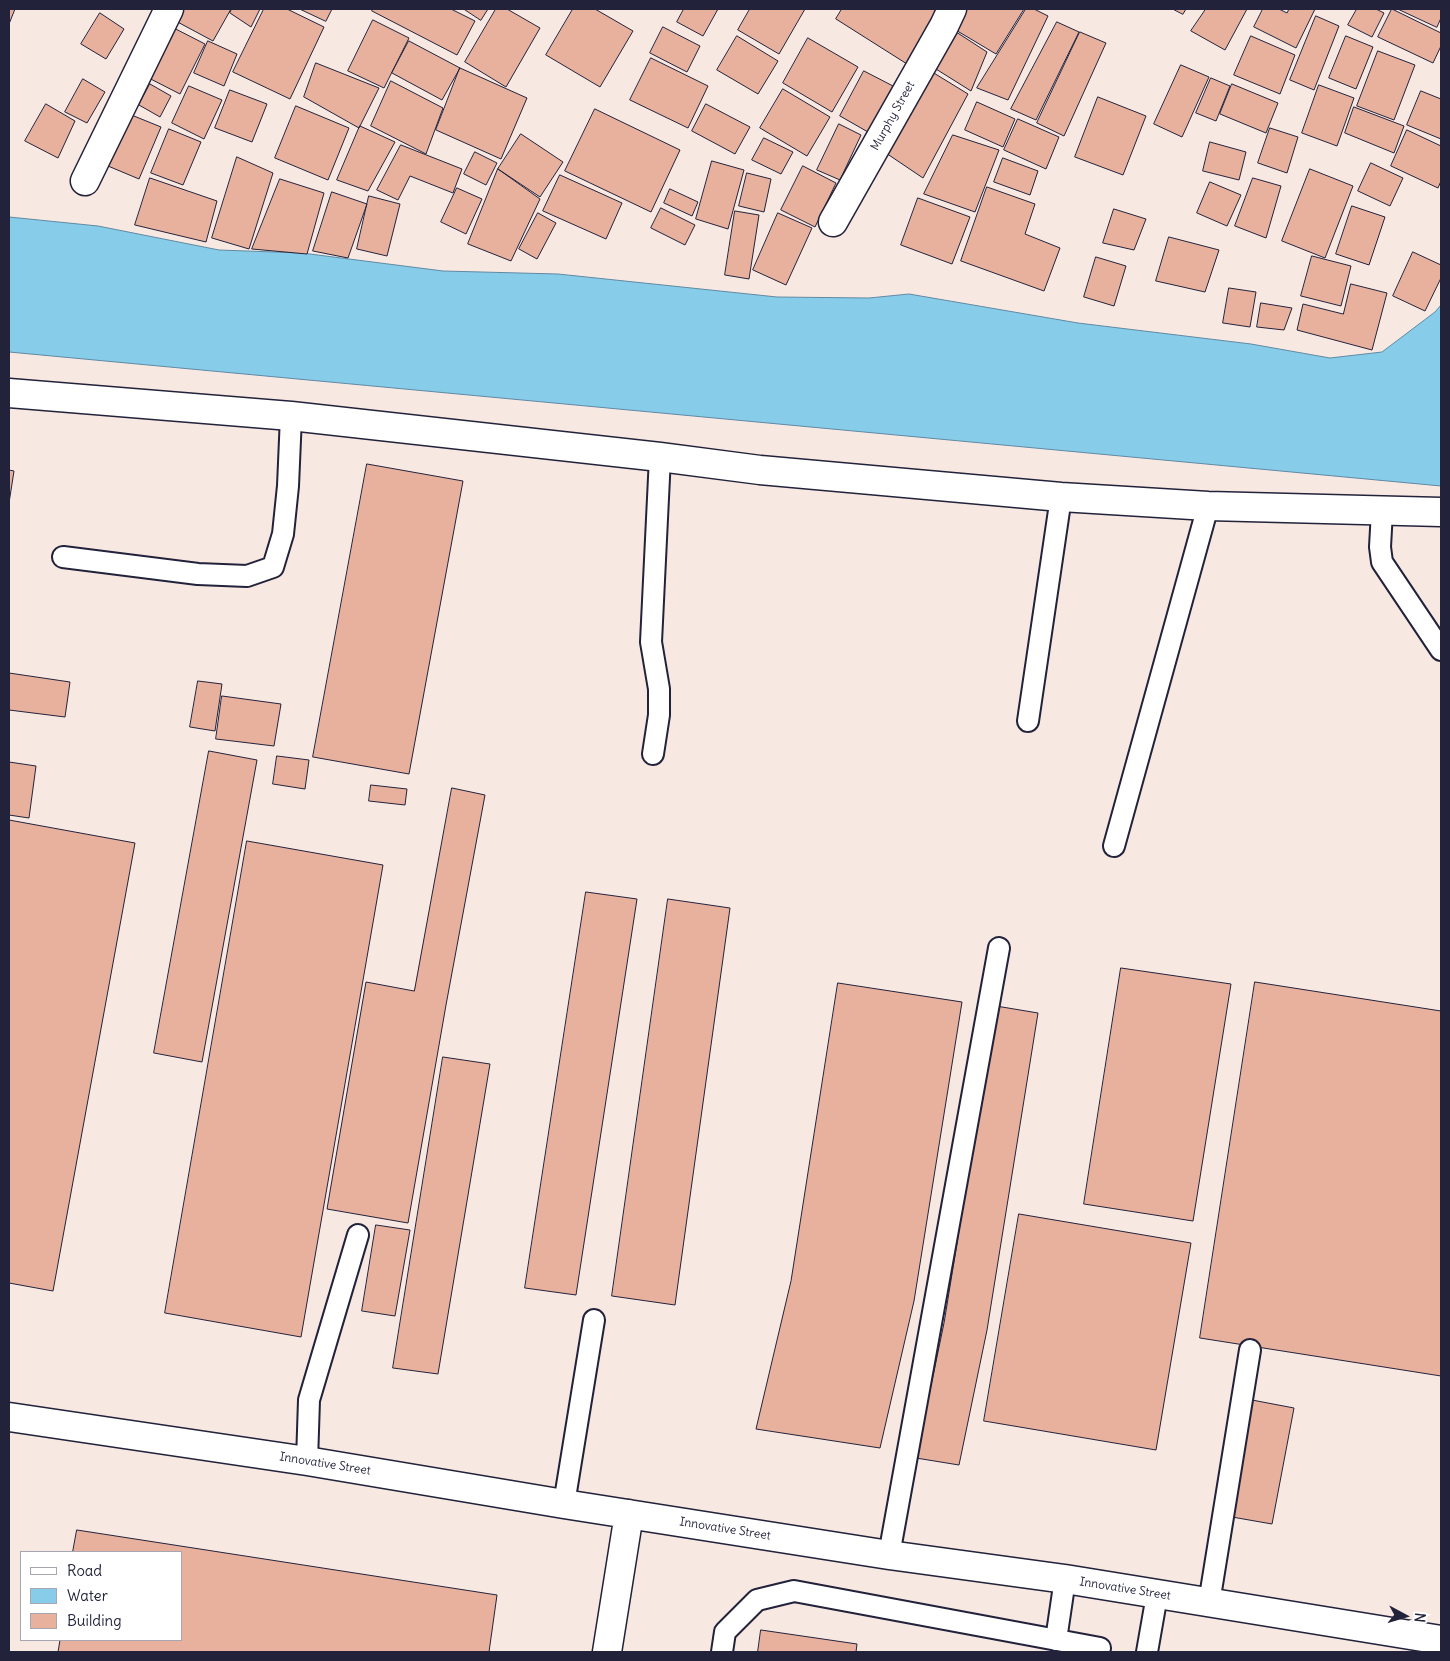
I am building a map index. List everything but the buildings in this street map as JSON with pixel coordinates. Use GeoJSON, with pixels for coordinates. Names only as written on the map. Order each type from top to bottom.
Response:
{"type":"FeatureCollection","features":[{"type":"Feature","properties":{"kind":"street"},"geometry":{"type":"LineString","coordinates":[[85,181],[169,9]]}},
{"type":"Feature","properties":{"kind":"street","name":"Murphy Street"},"geometry":{"type":"LineString","coordinates":[[833,222],[952,9]]}},
{"type":"Feature","properties":{"kind":"street"},"geometry":{"type":"LineString","coordinates":[[9,393],[291,416],[760,470],[1061,497],[1208,506],[1437,512]]}},
{"type":"Feature","properties":{"kind":"street","name":"Innovative Street"},"geometry":{"type":"LineString","coordinates":[[9,1417],[307,1461],[564,1504],[1156,1594],[1441,1640]]}},
{"type":"Feature","properties":{"kind":"street"},"geometry":{"type":"LineString","coordinates":[[607,1652],[629,1514]]}},
{"type":"Feature","properties":{"kind":"lane"},"geometry":{"type":"LineString","coordinates":[[63,557],[208,575],[247,576],[273,566],[284,534],[291,416]]}},
{"type":"Feature","properties":{"kind":"lane"},"geometry":{"type":"LineString","coordinates":[[654,754],[659,715],[659,690],[651,642],[660,457]]}},
{"type":"Feature","properties":{"kind":"lane"},"geometry":{"type":"LineString","coordinates":[[1028,721],[1061,497]]}},
{"type":"Feature","properties":{"kind":"lane"},"geometry":{"type":"LineString","coordinates":[[1114,846],[1208,506]]}},
{"type":"Feature","properties":{"kind":"lane"},"geometry":{"type":"LineString","coordinates":[[1382,511],[1380,547],[1382,562],[1441,650]]}},
{"type":"Feature","properties":{"kind":"lane"},"geometry":{"type":"LineString","coordinates":[[889,1554],[998,948]]}},
{"type":"Feature","properties":{"kind":"lane"},"geometry":{"type":"LineString","coordinates":[[307,1461],[309,1400],[358,1235]]}},
{"type":"Feature","properties":{"kind":"lane"},"geometry":{"type":"LineString","coordinates":[[564,1504],[594,1320]]}},
{"type":"Feature","properties":{"kind":"lane"},"geometry":{"type":"LineString","coordinates":[[1209,1603],[1250,1350]]}},
{"type":"Feature","properties":{"kind":"lane"},"geometry":{"type":"LineString","coordinates":[[1056,1640],[1064,1580]]}},
{"type":"Feature","properties":{"kind":"lane"},"geometry":{"type":"LineString","coordinates":[[722,1652],[725,1632],[757,1600],[794,1591],[1100,1648]]}},
{"type":"Feature","properties":{"kind":"lane"},"geometry":{"type":"LineString","coordinates":[[1147,1652],[1156,1594]]}},
{"type":"Feature","properties":{"kind":"water"},"geometry":{"type":"Polygon","coordinates":[[[9,217],[98,226],[219,250],[302,253],[443,271],[558,274],[777,297],[869,298],[909,294],[1078,323],[1251,344],[1330,358],[1382,352],[1435,312],[1441,305],[1441,486],[9,352],[9,217]]]}}]}
